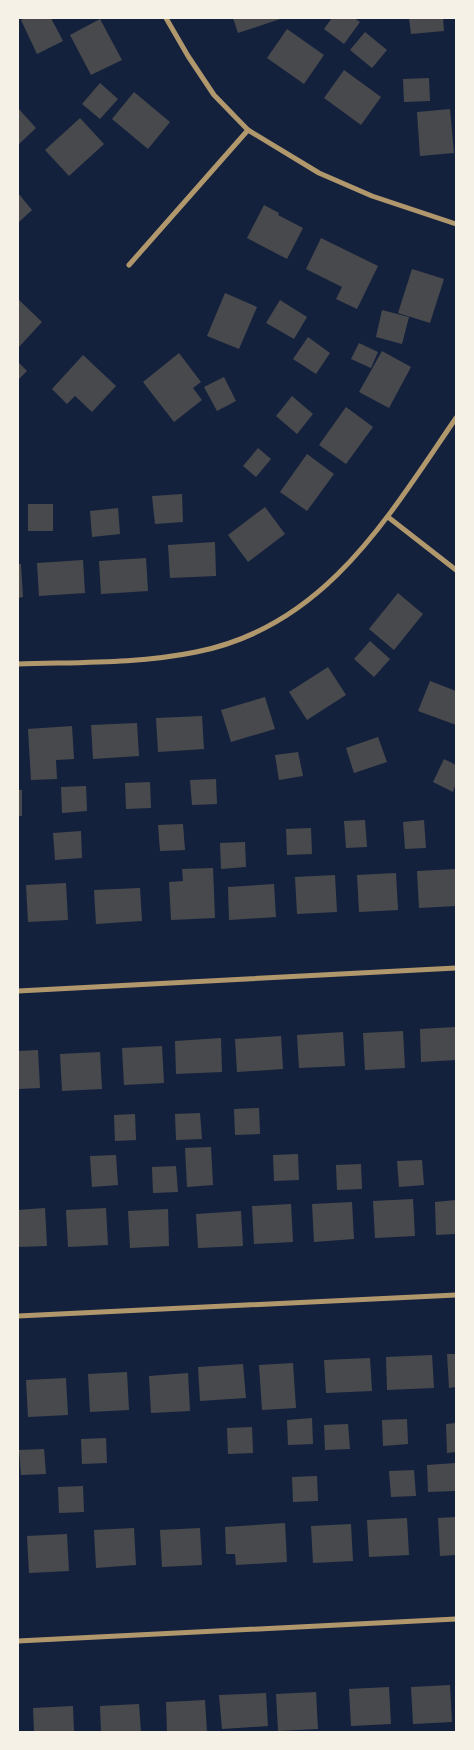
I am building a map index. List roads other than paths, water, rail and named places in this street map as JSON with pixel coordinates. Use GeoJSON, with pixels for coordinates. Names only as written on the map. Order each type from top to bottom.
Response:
{"type":"FeatureCollection","features":[{"type":"Feature","properties":{"kind":"street"},"geometry":{"type":"LineString","coordinates":[[166,18],[214,95],[248,130],[319,173],[372,196],[456,224]]}},
{"type":"Feature","properties":{"kind":"street"},"geometry":{"type":"LineString","coordinates":[[129,265],[248,130]]}},
{"type":"Feature","properties":{"kind":"street"},"geometry":{"type":"LineString","coordinates":[[18,664],[136,660],[196,652],[235,641],[270,626],[307,602],[351,561],[388,517],[456,418]]}},
{"type":"Feature","properties":{"kind":"street"},"geometry":{"type":"LineString","coordinates":[[388,517],[456,570]]}},
{"type":"Feature","properties":{"kind":"street"},"geometry":{"type":"LineString","coordinates":[[18,991],[456,968]]}},
{"type":"Feature","properties":{"kind":"street"},"geometry":{"type":"LineString","coordinates":[[18,1316],[456,1295]]}},
{"type":"Feature","properties":{"kind":"street"},"geometry":{"type":"LineString","coordinates":[[18,1641],[456,1619]]}}]}
